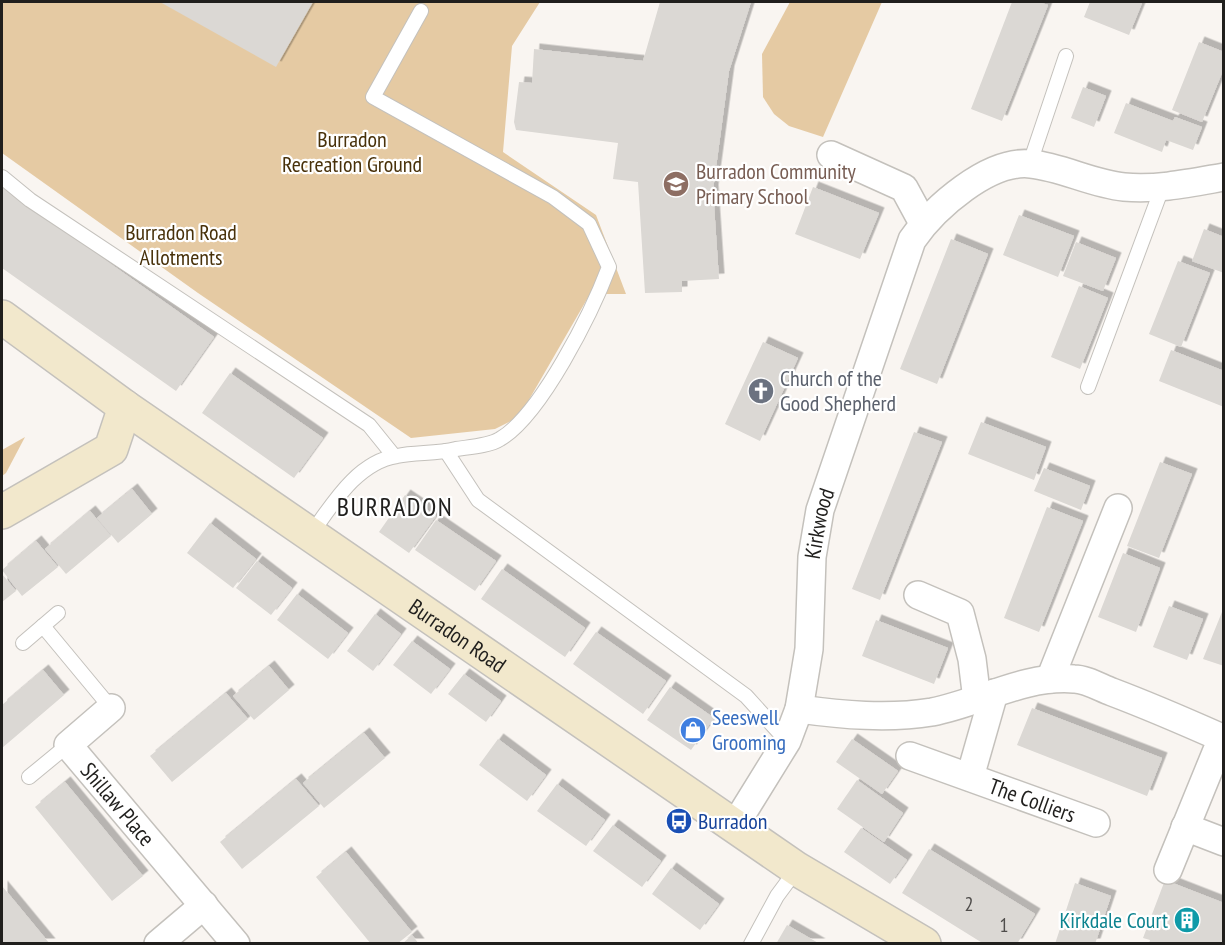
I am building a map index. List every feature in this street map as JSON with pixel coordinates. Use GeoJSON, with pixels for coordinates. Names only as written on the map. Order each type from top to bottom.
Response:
{"type":"FeatureCollection","features":[{"type":"Feature","properties":{"kind":"main road","name":"Burradon Road"},"geometry":{"type":"LineString","coordinates":[[2,316],[125,407],[797,869],[924,944]]}},
{"type":"Feature","properties":{"kind":"main road"},"geometry":{"type":"LineString","coordinates":[[2,512],[111,449],[125,407]]}},
{"type":"Feature","properties":{"kind":"street"},"geometry":{"type":"LineString","coordinates":[[831,155],[904,188],[923,223]]}},
{"type":"Feature","properties":{"kind":"street"},"geometry":{"type":"LineString","coordinates":[[1030,163],[1089,181],[1123,187],[1162,188],[1224,177]]}},
{"type":"Feature","properties":{"kind":"street","name":"Kirkwood"},"geometry":{"type":"LineString","coordinates":[[735,825],[787,741],[800,709],[809,649],[812,557],[820,510],[912,240],[923,223],[951,196],[982,177],[1030,163]]}},
{"type":"Feature","properties":{"kind":"street"},"geometry":{"type":"LineString","coordinates":[[1050,679],[1118,508]]}},
{"type":"Feature","properties":{"kind":"street"},"geometry":{"type":"LineString","coordinates":[[918,595],[960,613],[972,659],[986,697]]}},
{"type":"Feature","properties":{"kind":"street"},"geometry":{"type":"LineString","coordinates":[[800,709],[836,714],[893,716],[932,712],[986,697],[1012,686],[1050,679],[1076,679],[1223,738],[1168,870]]}},
{"type":"Feature","properties":{"kind":"street","name":"The Colliers"},"geometry":{"type":"LineString","coordinates":[[970,777],[986,697]]}},
{"type":"Feature","properties":{"kind":"street","name":"Shillaw Place"},"geometry":{"type":"LineString","coordinates":[[111,708],[68,744],[236,944]]}},
{"type":"Feature","properties":{"kind":"street","name":"The Colliers"},"geometry":{"type":"LineString","coordinates":[[910,756],[1096,823]]}},
{"type":"Feature","properties":{"kind":"street"},"geometry":{"type":"LineString","coordinates":[[1185,827],[1224,842]]}},
{"type":"Feature","properties":{"kind":"street"},"geometry":{"type":"LineString","coordinates":[[159,944],[204,905]]}},
{"type":"Feature","properties":{"kind":"lane"},"geometry":{"type":"LineString","coordinates":[[311,534],[345,487],[374,465],[394,456],[447,451],[499,440],[528,417],[594,307],[609,267],[589,224],[553,197],[373,97],[421,11]]}},
{"type":"Feature","properties":{"kind":"lane"},"geometry":{"type":"LineString","coordinates":[[1030,163],[1066,56]]}},
{"type":"Feature","properties":{"kind":"lane"},"geometry":{"type":"LineString","coordinates":[[2,177],[30,200],[369,425],[394,456]]}},
{"type":"Feature","properties":{"kind":"lane"},"geometry":{"type":"LineString","coordinates":[[1088,387],[1162,188]]}},
{"type":"Feature","properties":{"kind":"lane"},"geometry":{"type":"LineString","coordinates":[[447,451],[478,500],[746,696],[787,741]]}},
{"type":"Feature","properties":{"kind":"lane"},"geometry":{"type":"LineString","coordinates":[[23,643],[58,613]]}},
{"type":"Feature","properties":{"kind":"lane"},"geometry":{"type":"LineString","coordinates":[[42,626],[111,708]]}},
{"type":"Feature","properties":{"kind":"lane"},"geometry":{"type":"LineString","coordinates":[[29,777],[68,744]]}},
{"type":"Feature","properties":{"kind":"lane"},"geometry":{"type":"LineString","coordinates":[[751,944],[777,896],[797,869]]}},
{"type":"Feature","properties":{"kind":"green space","name":"Burradon Recreation Ground"},"geometry":{"type":"Polygon","coordinates":[[[2,2],[540,2],[512,46],[503,152],[596,215],[626,294],[590,294],[519,417],[495,429],[411,438],[198,293],[2,153],[2,2]]]}},
{"type":"Feature","properties":{"kind":"green space"},"geometry":{"type":"Polygon","coordinates":[[[790,2],[882,2],[823,137],[789,126],[774,114],[763,97],[762,54],[790,2]]]}},
{"type":"Feature","properties":{"kind":"green space"},"geometry":{"type":"Polygon","coordinates":[[[25,437],[6,473],[2,476],[2,450],[25,437]]]}},
{"type":"Feature","properties":{"kind":"building"},"geometry":{"type":"Polygon","coordinates":[[[160,2],[313,2],[276,67],[160,2]]]}},
{"type":"Feature","properties":{"kind":"building"},"geometry":{"type":"Polygon","coordinates":[[[660,2],[751,2],[729,71],[713,190],[719,279],[682,281],[682,292],[645,293],[638,182],[613,179],[618,143],[516,130],[514,122],[519,82],[532,83],[534,49],[643,61],[660,2]]]}},
{"type":"Feature","properties":{"kind":"building"},"geometry":{"type":"Polygon","coordinates":[[[1012,2],[1038,2],[1048,5],[1002,121],[971,109],[1012,2]]]}},
{"type":"Feature","properties":{"kind":"building"},"geometry":{"type":"Polygon","coordinates":[[[1090,2],[1142,3],[1129,35],[1084,17],[1090,2]]]}},
{"type":"Feature","properties":{"kind":"building"},"geometry":{"type":"Polygon","coordinates":[[[1199,42],[1224,52],[1224,68],[1202,122],[1172,110],[1199,42]]]}},
{"type":"Feature","properties":{"kind":"building"},"geometry":{"type":"Polygon","coordinates":[[[1083,87],[1106,96],[1094,127],[1071,118],[1083,87]]]}},
{"type":"Feature","properties":{"kind":"building"},"geometry":{"type":"Polygon","coordinates":[[[1126,103],[1173,121],[1175,117],[1202,127],[1193,150],[1166,140],[1162,152],[1114,133],[1126,103]]]}},
{"type":"Feature","properties":{"kind":"building"},"geometry":{"type":"Polygon","coordinates":[[[2,187],[214,337],[176,391],[2,268],[2,187]]]}},
{"type":"Feature","properties":{"kind":"building"},"geometry":{"type":"Polygon","coordinates":[[[813,187],[879,213],[860,259],[795,234],[813,187]]]}},
{"type":"Feature","properties":{"kind":"building"},"geometry":{"type":"Polygon","coordinates":[[[1019,215],[1074,236],[1058,277],[1003,255],[1019,215]]]}},
{"type":"Feature","properties":{"kind":"building"},"geometry":{"type":"Polygon","coordinates":[[[1204,229],[1224,237],[1224,273],[1192,261],[1204,229]]]}},
{"type":"Feature","properties":{"kind":"building"},"geometry":{"type":"Polygon","coordinates":[[[951,239],[988,254],[937,384],[900,369],[951,239]]]}},
{"type":"Feature","properties":{"kind":"building"},"geometry":{"type":"Polygon","coordinates":[[[1076,242],[1116,258],[1103,291],[1063,276],[1076,242]]]}},
{"type":"Feature","properties":{"kind":"building"},"geometry":{"type":"Polygon","coordinates":[[[1178,261],[1210,273],[1181,347],[1149,334],[1178,261]]]}},
{"type":"Feature","properties":{"kind":"building"},"geometry":{"type":"Polygon","coordinates":[[[1079,286],[1108,298],[1080,369],[1051,357],[1079,286]]]}},
{"type":"Feature","properties":{"kind":"building","name":"Church of the Good Shepherd"},"geometry":{"type":"Polygon","coordinates":[[[763,342],[798,358],[760,441],[725,424],[763,342]]]}},
{"type":"Feature","properties":{"kind":"building"},"geometry":{"type":"Polygon","coordinates":[[[1171,350],[1224,371],[1224,407],[1159,381],[1171,350]]]}},
{"type":"Feature","properties":{"kind":"building"},"geometry":{"type":"Polygon","coordinates":[[[230,373],[323,438],[294,478],[202,413],[230,373]]]}},
{"type":"Feature","properties":{"kind":"building"},"geometry":{"type":"Polygon","coordinates":[[[981,422],[1046,447],[1034,480],[968,454],[981,422]]]}},
{"type":"Feature","properties":{"kind":"building"},"geometry":{"type":"Polygon","coordinates":[[[914,432],[942,442],[880,600],[852,589],[914,432]]]}},
{"type":"Feature","properties":{"kind":"building"},"geometry":{"type":"Polygon","coordinates":[[[1160,462],[1192,474],[1159,558],[1127,546],[1160,462]]]}},
{"type":"Feature","properties":{"kind":"building"},"geometry":{"type":"Polygon","coordinates":[[[1044,468],[1090,486],[1081,510],[1034,491],[1044,468]]]}},
{"type":"Feature","properties":{"kind":"building"},"geometry":{"type":"Polygon","coordinates":[[[132,489],[152,514],[118,543],[97,518],[132,489]]]}},
{"type":"Feature","properties":{"kind":"building"},"geometry":{"type":"Polygon","coordinates":[[[405,495],[436,516],[409,553],[379,532],[405,495]]]}},
{"type":"Feature","properties":{"kind":"building"},"geometry":{"type":"Polygon","coordinates":[[[1047,507],[1083,521],[1039,632],[1004,618],[1047,507]]]}},
{"type":"Feature","properties":{"kind":"building"},"geometry":{"type":"Polygon","coordinates":[[[90,511],[111,536],[66,574],[45,549],[90,511]]]}},
{"type":"Feature","properties":{"kind":"building"},"geometry":{"type":"Polygon","coordinates":[[[436,520],[496,561],[475,591],[415,550],[436,520]]]}},
{"type":"Feature","properties":{"kind":"building"},"geometry":{"type":"Polygon","coordinates":[[[210,523],[256,559],[233,588],[187,553],[210,523]]]}},
{"type":"Feature","properties":{"kind":"building"},"geometry":{"type":"Polygon","coordinates":[[[36,541],[58,567],[22,596],[2,570],[36,541]]]}},
{"type":"Feature","properties":{"kind":"building"},"geometry":{"type":"Polygon","coordinates":[[[1123,553],[1160,568],[1136,632],[1098,617],[1123,553]]]}},
{"type":"Feature","properties":{"kind":"building"},"geometry":{"type":"Polygon","coordinates":[[[257,561],[292,588],[271,615],[236,588],[257,561]]]}},
{"type":"Feature","properties":{"kind":"building"},"geometry":{"type":"Polygon","coordinates":[[[502,569],[585,628],[565,657],[481,599],[502,569]]]}},
{"type":"Feature","properties":{"kind":"building"},"geometry":{"type":"Polygon","coordinates":[[[2,574],[16,591],[2,602],[2,574]]]}},
{"type":"Feature","properties":{"kind":"building"},"geometry":{"type":"Polygon","coordinates":[[[297,594],[348,633],[328,659],[277,620],[297,594]]]}},
{"type":"Feature","properties":{"kind":"building"},"geometry":{"type":"Polygon","coordinates":[[[1169,606],[1203,619],[1187,660],[1153,647],[1169,606]]]}},
{"type":"Feature","properties":{"kind":"building"},"geometry":{"type":"Polygon","coordinates":[[[1224,607],[1224,666],[1203,659],[1224,607]]]}},
{"type":"Feature","properties":{"kind":"building"},"geometry":{"type":"Polygon","coordinates":[[[375,614],[401,634],[373,671],[347,651],[375,614]]]}},
{"type":"Feature","properties":{"kind":"building"},"geometry":{"type":"Polygon","coordinates":[[[876,620],[948,648],[934,684],[862,656],[876,620]]]}},
{"type":"Feature","properties":{"kind":"building"},"geometry":{"type":"Polygon","coordinates":[[[596,632],[666,681],[643,714],[573,664],[596,632]]]}},
{"type":"Feature","properties":{"kind":"building"},"geometry":{"type":"Polygon","coordinates":[[[412,641],[450,669],[431,694],[393,665],[412,641]]]}},
{"type":"Feature","properties":{"kind":"building"},"geometry":{"type":"Polygon","coordinates":[[[269,666],[289,690],[254,720],[233,696],[269,666]]]}},
{"type":"Feature","properties":{"kind":"building"},"geometry":{"type":"Polygon","coordinates":[[[43,670],[64,695],[2,748],[2,705],[43,670]]]}},
{"type":"Feature","properties":{"kind":"building"},"geometry":{"type":"Polygon","coordinates":[[[464,674],[501,701],[486,722],[448,694],[464,674]]]}},
{"type":"Feature","properties":{"kind":"building"},"geometry":{"type":"Polygon","coordinates":[[[670,687],[714,718],[691,750],[647,720],[670,687]]]}},
{"type":"Feature","properties":{"kind":"building"},"geometry":{"type":"Polygon","coordinates":[[[226,693],[248,719],[172,782],[150,756],[226,693]]]}},
{"type":"Feature","properties":{"kind":"building"},"geometry":{"type":"Polygon","coordinates":[[[1032,708],[1162,758],[1147,796],[1017,745],[1032,708]]]}},
{"type":"Feature","properties":{"kind":"building"},"geometry":{"type":"Polygon","coordinates":[[[364,733],[385,758],[324,808],[303,783],[364,733]]]}},
{"type":"Feature","properties":{"kind":"building"},"geometry":{"type":"Polygon","coordinates":[[[498,739],[546,775],[527,801],[479,765],[498,739]]]}},
{"type":"Feature","properties":{"kind":"building"},"geometry":{"type":"Polygon","coordinates":[[[852,739],[898,771],[882,794],[836,762],[852,739]]]}},
{"type":"Feature","properties":{"kind":"building"},"geometry":{"type":"Polygon","coordinates":[[[296,779],[319,806],[242,869],[220,842],[296,779]]]}},
{"type":"Feature","properties":{"kind":"building"},"geometry":{"type":"Polygon","coordinates":[[[857,780],[903,813],[884,842],[837,809],[857,780]]]}},
{"type":"Feature","properties":{"kind":"building"},"geometry":{"type":"Polygon","coordinates":[[[65,782],[143,876],[112,901],[35,807],[65,782]]]}},
{"type":"Feature","properties":{"kind":"building"},"geometry":{"type":"Polygon","coordinates":[[[557,784],[605,820],[586,846],[537,811],[557,784]]]}},
{"type":"Feature","properties":{"kind":"building"},"geometry":{"type":"Polygon","coordinates":[[[613,825],[661,861],[642,887],[593,851],[613,825]]]}},
{"type":"Feature","properties":{"kind":"building"},"geometry":{"type":"Polygon","coordinates":[[[861,828],[907,860],[890,884],[844,852],[861,828]]]}},
{"type":"Feature","properties":{"kind":"building"},"geometry":{"type":"Polygon","coordinates":[[[929,849],[1035,914],[1017,944],[984,944],[902,893],[929,849]]]}},
{"type":"Feature","properties":{"kind":"building"},"geometry":{"type":"Polygon","coordinates":[[[346,852],[412,932],[397,944],[371,944],[316,877],[346,852]]]}},
{"type":"Feature","properties":{"kind":"building"},"geometry":{"type":"Polygon","coordinates":[[[671,868],[719,904],[700,930],[652,894],[671,868]]]}},
{"type":"Feature","properties":{"kind":"building","name":"Kirkdale Court"},"geometry":{"type":"Polygon","coordinates":[[[1165,880],[1224,903],[1224,944],[1149,944],[1150,940],[1143,938],[1165,880]]]}},
{"type":"Feature","properties":{"kind":"building"},"geometry":{"type":"Polygon","coordinates":[[[1075,883],[1111,896],[1095,944],[1055,944],[1075,883]]]}},
{"type":"Feature","properties":{"kind":"building"},"geometry":{"type":"Polygon","coordinates":[[[2,886],[17,904],[50,944],[2,944],[2,886]]]}},
{"type":"Feature","properties":{"kind":"building"},"geometry":{"type":"Polygon","coordinates":[[[787,925],[820,944],[776,944],[787,925]]]}},
{"type":"Feature","properties":{"kind":"building"},"geometry":{"type":"Polygon","coordinates":[[[412,935],[419,944],[402,944],[412,935]]]}},
{"type":"Feature","properties":{"kind":"place","name":"Burradon Community Primary School"},"geometry":{"type":"Point","coordinates":[676,184]}},
{"type":"Feature","properties":{"kind":"place","name":"Church of the Good Shepherd"},"geometry":{"type":"Point","coordinates":[761,391]}},
{"type":"Feature","properties":{"kind":"place","name":"Seeswell Grooming"},"geometry":{"type":"Point","coordinates":[693,730]}},
{"type":"Feature","properties":{"kind":"place","name":"Burradon"},"geometry":{"type":"Point","coordinates":[679,821]}},
{"type":"Feature","properties":{"kind":"place","name":"Kirkdale Court"},"geometry":{"type":"Point","coordinates":[1187,920]}},
{"type":"Feature","properties":{"kind":"district","name":"BURRADON"},"geometry":{"type":"Point","coordinates":[395,506]}},
{"type":"Feature","properties":{"kind":"park label","name":"Burradon Road Allotments"},"geometry":{"type":"Point","coordinates":[181,244]}}]}
